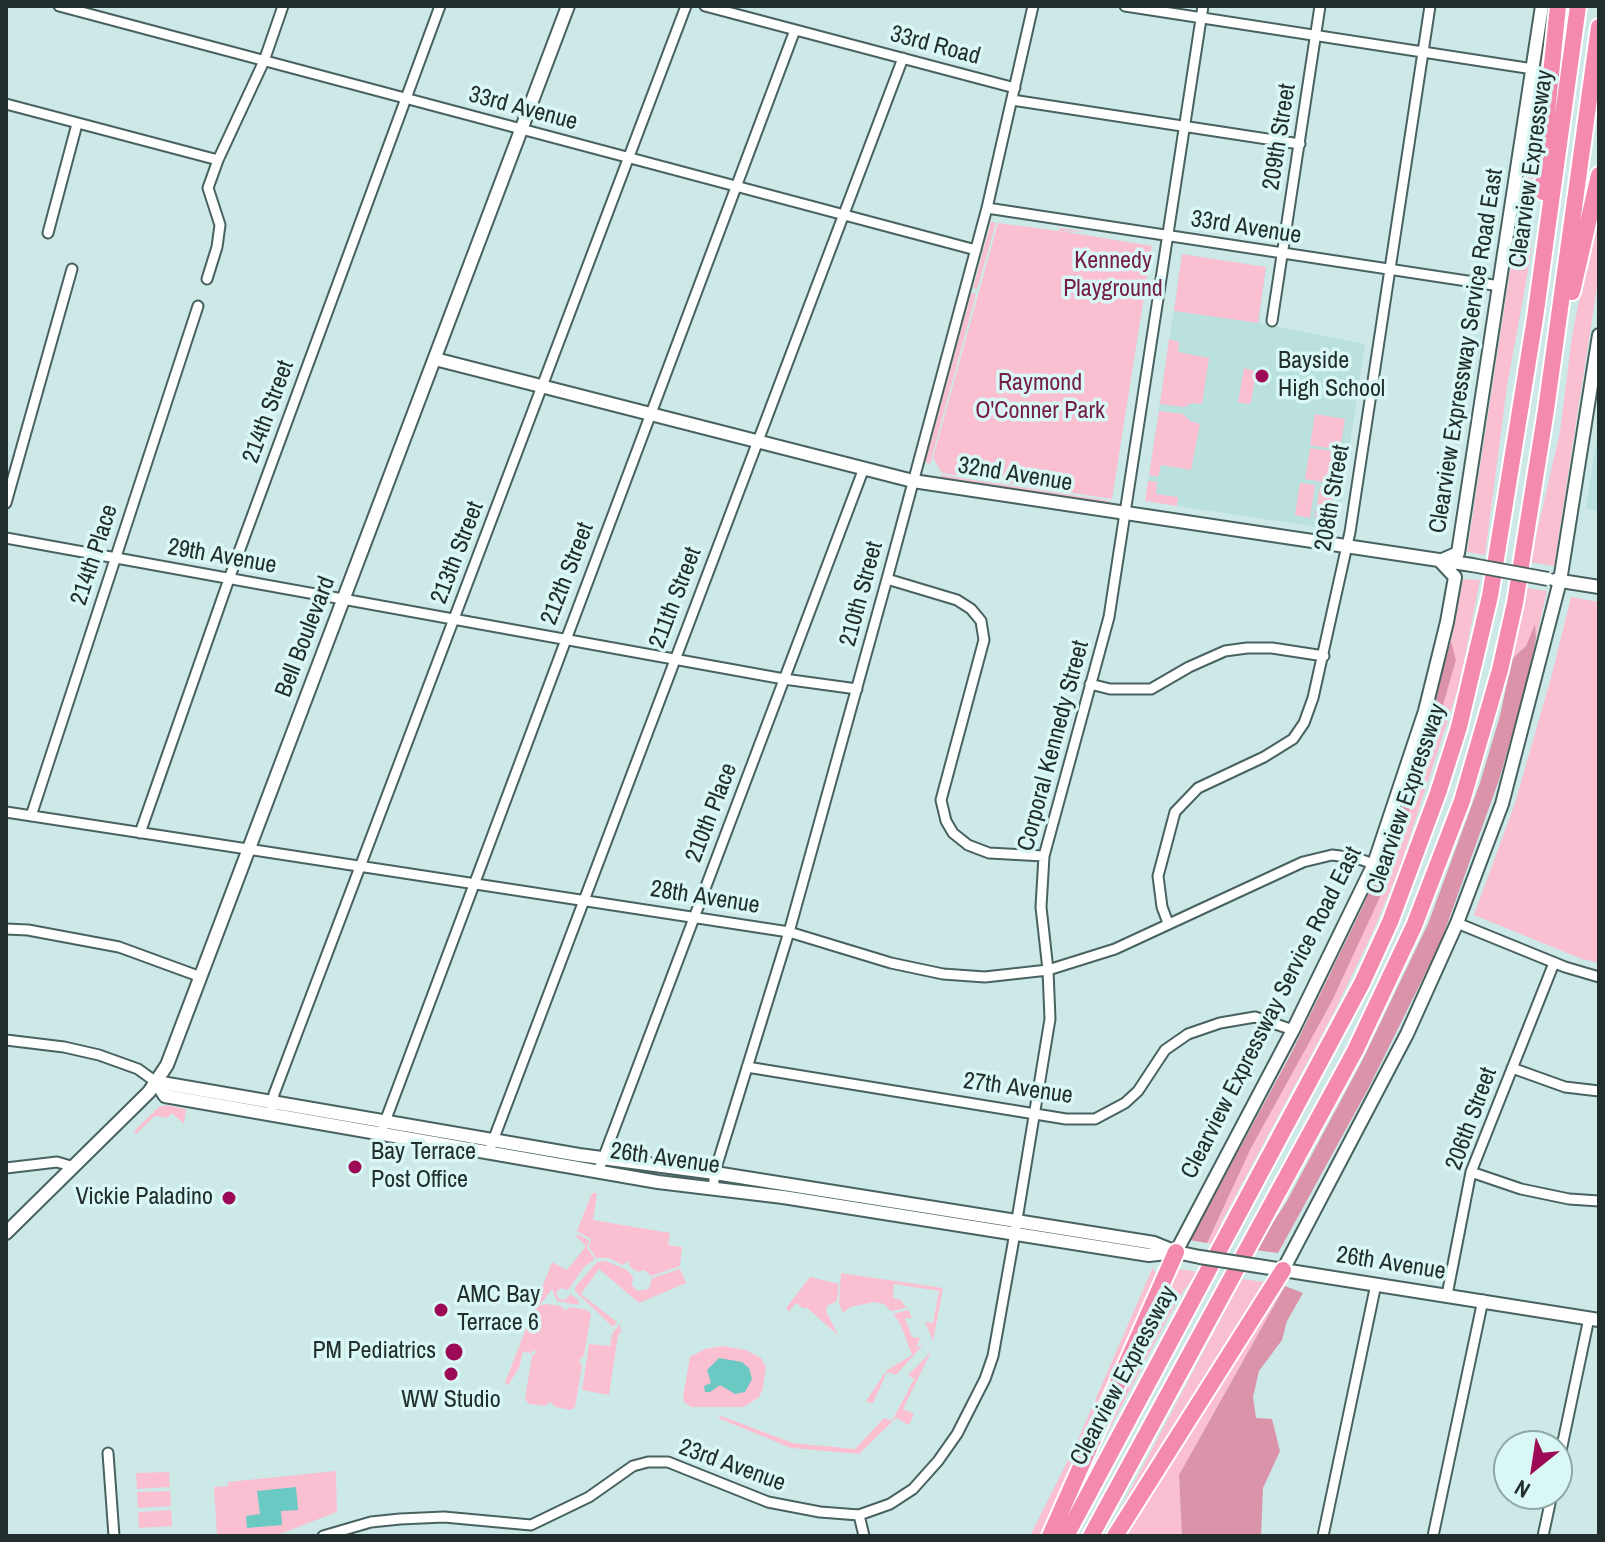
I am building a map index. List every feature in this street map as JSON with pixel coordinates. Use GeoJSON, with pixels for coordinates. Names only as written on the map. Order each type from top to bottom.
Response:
{"type":"FeatureCollection","features":[{"type":"Feature","properties":{"kind":"highway"},"geometry":{"type":"LineString","coordinates":[[1535,318],[1547,113],[1558,6]]}},
{"type":"Feature","properties":{"kind":"highway","name":"Clearview Expressway"},"geometry":{"type":"LineString","coordinates":[[1066,1536],[1362,983],[1415,857],[1459,727],[1490,596],[1535,318],[1578,6]]}},
{"type":"Feature","properties":{"kind":"highway","name":"Clearview Expressway"},"geometry":{"type":"LineString","coordinates":[[1091,1536],[1355,1051],[1440,863],[1474,762],[1515,603],[1546,410],[1599,27]]}},
{"type":"Feature","properties":{"kind":"highway"},"geometry":{"type":"LineString","coordinates":[[1546,410],[1599,175]]}},
{"type":"Feature","properties":{"kind":"highway"},"geometry":{"type":"LineString","coordinates":[[1050,1536],[1176,1252]]}},
{"type":"Feature","properties":{"kind":"highway"},"geometry":{"type":"LineString","coordinates":[[1115,1536],[1283,1270]]}},
{"type":"Feature","properties":{"kind":"street","name":"33rd Avenue"},"geometry":{"type":"LineString","coordinates":[[59,6],[976,250]]}},
{"type":"Feature","properties":{"kind":"street"},"geometry":{"type":"LineString","coordinates":[[207,279],[220,225],[208,188],[264,61],[283,6]]}},
{"type":"Feature","properties":{"kind":"street","name":"214th Street"},"geometry":{"type":"LineString","coordinates":[[140,833],[229,579],[440,6]]}},
{"type":"Feature","properties":{"kind":"street","name":"Bell Boulevard"},"geometry":{"type":"LineString","coordinates":[[6,1233],[149,1092],[167,1065],[568,6]]}},
{"type":"Feature","properties":{"kind":"street","name":"213th Street"},"geometry":{"type":"LineString","coordinates":[[272,1110],[274,1094],[686,6]]}},
{"type":"Feature","properties":{"kind":"street","name":"33rd Road"},"geometry":{"type":"LineString","coordinates":[[705,6],[1015,88]]}},
{"type":"Feature","properties":{"kind":"street","name":"210th Street"},"geometry":{"type":"LineString","coordinates":[[713,1187],[789,932],[887,579],[987,208],[1033,6]]}},
{"type":"Feature","properties":{"kind":"street"},"geometry":{"type":"LineString","coordinates":[[1125,6],[1533,69]]}},
{"type":"Feature","properties":{"kind":"street","name":"Corporal Kennedy Street"},"geometry":{"type":"LineString","coordinates":[[859,1515],[890,1504],[913,1489],[938,1461],[957,1434],[993,1356],[1050,1019],[1041,907],[1044,856],[1109,617],[1203,6]]}},
{"type":"Feature","properties":{"kind":"street","name":"209th Street"},"geometry":{"type":"LineString","coordinates":[[1272,321],[1320,6]]}},
{"type":"Feature","properties":{"kind":"street","name":"208th Street"},"geometry":{"type":"LineString","coordinates":[[1168,923],[1160,898],[1158,876],[1175,812],[1198,788],[1264,757],[1293,739],[1304,723],[1324,656],[1346,546],[1430,6]]}},
{"type":"Feature","properties":{"kind":"street","name":"Clearview Expressway Service Road East"},"geometry":{"type":"LineString","coordinates":[[1176,1252],[1293,1030],[1374,864],[1425,711],[1455,577],[1440,561],[1458,553],[1542,6]]}},
{"type":"Feature","properties":{"kind":"street","name":"212th Street"},"geometry":{"type":"LineString","coordinates":[[382,1128],[795,30]]}},
{"type":"Feature","properties":{"kind":"street","name":"211th Street"},"geometry":{"type":"LineString","coordinates":[[490,1146],[903,58]]}},
{"type":"Feature","properties":{"kind":"street"},"geometry":{"type":"LineString","coordinates":[[1012,100],[1300,144]]}},
{"type":"Feature","properties":{"kind":"street"},"geometry":{"type":"LineString","coordinates":[[6,104],[218,160]]}},
{"type":"Feature","properties":{"kind":"street"},"geometry":{"type":"LineString","coordinates":[[48,233],[77,124]]}},
{"type":"Feature","properties":{"kind":"street","name":"33rd Avenue"},"geometry":{"type":"LineString","coordinates":[[987,208],[1500,286]]}},
{"type":"Feature","properties":{"kind":"street"},"geometry":{"type":"LineString","coordinates":[[6,503],[72,269]]}},
{"type":"Feature","properties":{"kind":"street","name":"214th Place"},"geometry":{"type":"LineString","coordinates":[[31,816],[198,306]]}},
{"type":"Feature","properties":{"kind":"street"},"geometry":{"type":"LineString","coordinates":[[1283,1270],[1407,1034],[1457,923],[1502,804],[1554,580],[1599,335]]}},
{"type":"Feature","properties":{"kind":"street","name":"32nd Avenue"},"geometry":{"type":"LineString","coordinates":[[435,359],[913,481],[1599,587]]}},
{"type":"Feature","properties":{"kind":"street","name":"210th Place"},"geometry":{"type":"LineString","coordinates":[[601,1165],[864,468]]}},
{"type":"Feature","properties":{"kind":"street","name":"29th Avenue"},"geometry":{"type":"LineString","coordinates":[[6,538],[784,679],[857,689]]}},
{"type":"Feature","properties":{"kind":"street"},"geometry":{"type":"LineString","coordinates":[[887,579],[957,600],[971,609],[981,621],[984,640],[941,800],[946,821],[953,833],[968,845],[989,853],[1044,856]]}},
{"type":"Feature","properties":{"kind":"street"},"geometry":{"type":"LineString","coordinates":[[1090,684],[1110,689],[1151,689],[1225,651],[1247,648],[1272,648],[1324,656]]}},
{"type":"Feature","properties":{"kind":"street","name":"28th Avenue"},"geometry":{"type":"LineString","coordinates":[[6,812],[789,932],[891,963],[943,974],[985,977],[1048,970],[1115,949],[1303,862],[1332,855],[1374,864]]}},
{"type":"Feature","properties":{"kind":"street"},"geometry":{"type":"LineString","coordinates":[[1457,923],[1554,963],[1599,977]]}},
{"type":"Feature","properties":{"kind":"street"},"geometry":{"type":"LineString","coordinates":[[6,929],[28,930],[119,947],[201,977]]}},
{"type":"Feature","properties":{"kind":"street","name":"206th Street"},"geometry":{"type":"LineString","coordinates":[[1447,1295],[1471,1172],[1554,963]]}},
{"type":"Feature","properties":{"kind":"street","name":"27th Avenue"},"geometry":{"type":"LineString","coordinates":[[747,1067],[1066,1119],[1095,1119],[1125,1103],[1138,1091],[1165,1050],[1188,1034],[1220,1023],[1255,1017],[1293,1030]]}},
{"type":"Feature","properties":{"kind":"street","name":"26th Avenue"},"geometry":{"type":"LineString","coordinates":[[6,1040],[99,1055],[138,1069],[156,1082],[272,1110],[601,1165],[715,1173],[1015,1228]]}},
{"type":"Feature","properties":{"kind":"street"},"geometry":{"type":"LineString","coordinates":[[1512,1068],[1565,1087],[1599,1091]]}},
{"type":"Feature","properties":{"kind":"street"},"geometry":{"type":"LineString","coordinates":[[6,1168],[57,1162],[74,1167]]}},
{"type":"Feature","properties":{"kind":"street","name":"26th Avenue"},"geometry":{"type":"LineString","coordinates":[[601,1165],[658,1182],[1154,1243],[1200,1257],[1594,1319]]}},
{"type":"Feature","properties":{"kind":"street"},"geometry":{"type":"LineString","coordinates":[[1471,1172],[1521,1189],[1569,1199],[1599,1201]]}},
{"type":"Feature","properties":{"kind":"street"},"geometry":{"type":"LineString","coordinates":[[1323,1536],[1376,1284]]}},
{"type":"Feature","properties":{"kind":"street"},"geometry":{"type":"LineString","coordinates":[[1433,1536],[1483,1300]]}},
{"type":"Feature","properties":{"kind":"street"},"geometry":{"type":"LineString","coordinates":[[1567,1430],[1594,1319]]}},
{"type":"Feature","properties":{"kind":"street"},"geometry":{"type":"LineString","coordinates":[[108,1453],[114,1536]]}},
{"type":"Feature","properties":{"kind":"street","name":"23rd Avenue"},"geometry":{"type":"LineString","coordinates":[[531,1525],[589,1497],[633,1466],[648,1462],[668,1462],[768,1502],[791,1508],[859,1515]]}},
{"type":"Feature","properties":{"kind":"street"},"geometry":{"type":"LineString","coordinates":[[1543,1536],[1549,1510]]}},
{"type":"Feature","properties":{"kind":"street"},"geometry":{"type":"LineString","coordinates":[[859,1515],[864,1536]]}},
{"type":"Feature","properties":{"kind":"street"},"geometry":{"type":"LineString","coordinates":[[323,1536],[371,1522],[444,1517],[531,1525],[534,1536]]}},
{"type":"Feature","properties":{"kind":"shaded area","name":"Bayside High School"},"geometry":{"type":"Polygon","coordinates":[[[1182,254],[1266,267],[1259,323],[1365,344],[1337,530],[1145,501],[1182,254]]]}},
{"type":"Feature","properties":{"kind":"shaded area"},"geometry":{"type":"Polygon","coordinates":[[[1599,423],[1599,511],[1586,509],[1599,423]]]}},
{"type":"Feature","properties":{"kind":"shaded area"},"geometry":{"type":"Polygon","coordinates":[[[1535,624],[1536,639],[1526,687],[1499,780],[1440,944],[1368,1089],[1278,1253],[1255,1250],[1287,1201],[1362,1061],[1428,924],[1480,783],[1500,716],[1512,659],[1526,646],[1535,624]]]}},
{"type":"Feature","properties":{"kind":"shaded area"},"geometry":{"type":"Polygon","coordinates":[[[1451,641],[1456,660],[1432,743],[1380,897],[1332,1001],[1251,1148],[1207,1243],[1190,1240],[1291,1054],[1364,904],[1402,807],[1451,641]]]}},
{"type":"Feature","properties":{"kind":"shaded area"},"geometry":{"type":"Polygon","coordinates":[[[1285,1286],[1303,1293],[1287,1321],[1282,1340],[1259,1371],[1253,1397],[1256,1418],[1272,1419],[1280,1451],[1263,1488],[1261,1536],[1182,1536],[1179,1475],[1285,1286]]]}},
{"type":"Feature","properties":{"kind":"green space"},"geometry":{"type":"Polygon","coordinates":[[[1550,8],[1553,8],[1536,140],[1531,255],[1507,386],[1485,555],[1467,552],[1550,8]]]}},
{"type":"Feature","properties":{"kind":"green space"},"geometry":{"type":"Polygon","coordinates":[[[1599,201],[1599,274],[1554,566],[1530,562],[1560,432],[1572,336],[1599,201]]]}},
{"type":"Feature","properties":{"kind":"green space"},"geometry":{"type":"Polygon","coordinates":[[[991,221],[996,223],[977,289],[973,288],[991,221]]]}},
{"type":"Feature","properties":{"kind":"green space","name":"Raymond O'Conner Park"},"geometry":{"type":"Polygon","coordinates":[[[998,223],[1059,231],[1060,228],[1086,232],[1060,231],[1152,246],[1112,499],[942,473],[933,458],[998,223]]]}},
{"type":"Feature","properties":{"kind":"green space"},"geometry":{"type":"Polygon","coordinates":[[[1182,254],[1266,267],[1258,323],[1174,311],[1182,254]]]}},
{"type":"Feature","properties":{"kind":"green space"},"geometry":{"type":"Polygon","coordinates":[[[971,293],[976,294],[930,464],[925,462],[931,439],[934,439],[932,437],[971,293]]]}},
{"type":"Feature","properties":{"kind":"green space"},"geometry":{"type":"Polygon","coordinates":[[[1169,339],[1179,342],[1178,352],[1209,358],[1202,404],[1192,403],[1184,407],[1160,404],[1169,339]]]}},
{"type":"Feature","properties":{"kind":"green space"},"geometry":{"type":"Polygon","coordinates":[[[1244,368],[1256,371],[1251,403],[1248,404],[1238,402],[1244,368]]]}},
{"type":"Feature","properties":{"kind":"green space"},"geometry":{"type":"Polygon","coordinates":[[[1159,411],[1183,414],[1190,421],[1200,424],[1191,470],[1161,465],[1158,477],[1149,475],[1159,411]]]}},
{"type":"Feature","properties":{"kind":"green space"},"geometry":{"type":"Polygon","coordinates":[[[1315,414],[1345,419],[1340,450],[1310,445],[1315,414]]]}},
{"type":"Feature","properties":{"kind":"green space"},"geometry":{"type":"Polygon","coordinates":[[[1310,448],[1340,452],[1335,484],[1305,479],[1310,448]]]}},
{"type":"Feature","properties":{"kind":"green space"},"geometry":{"type":"Polygon","coordinates":[[[941,477],[1110,501],[1110,503],[941,477]]]}},
{"type":"Feature","properties":{"kind":"green space"},"geometry":{"type":"Polygon","coordinates":[[[1148,481],[1157,482],[1156,494],[1178,497],[1177,506],[1145,501],[1148,481]]]}},
{"type":"Feature","properties":{"kind":"green space"},"geometry":{"type":"Polygon","coordinates":[[[1300,483],[1315,485],[1310,518],[1295,515],[1300,483]]]}},
{"type":"Feature","properties":{"kind":"green space"},"geometry":{"type":"Polygon","coordinates":[[[1320,486],[1335,488],[1330,521],[1315,518],[1320,486]]]}},
{"type":"Feature","properties":{"kind":"green space"},"geometry":{"type":"Polygon","coordinates":[[[1463,579],[1480,580],[1459,686],[1400,867],[1332,1016],[1223,1219],[1214,1244],[1190,1240],[1291,1054],[1364,904],[1402,807],[1426,729],[1451,641],[1463,579]]]}},
{"type":"Feature","properties":{"kind":"green space"},"geometry":{"type":"Polygon","coordinates":[[[1527,588],[1547,591],[1536,639],[1535,627],[1526,646],[1512,659],[1527,588]]]}},
{"type":"Feature","properties":{"kind":"green space"},"geometry":{"type":"Polygon","coordinates":[[[1571,597],[1599,602],[1599,963],[1474,915],[1515,803],[1571,597]]]}},
{"type":"Feature","properties":{"kind":"green space"},"geometry":{"type":"Polygon","coordinates":[[[167,1105],[186,1109],[184,1124],[172,1113],[167,1118],[155,1116],[136,1134],[134,1131],[159,1107],[167,1105]]]}},
{"type":"Feature","properties":{"kind":"green space"},"geometry":{"type":"Polygon","coordinates":[[[592,1193],[597,1193],[593,1220],[670,1233],[668,1245],[682,1247],[680,1266],[651,1276],[644,1270],[638,1272],[630,1267],[629,1261],[622,1265],[609,1258],[596,1258],[589,1247],[591,1239],[577,1231],[592,1193]]]}},
{"type":"Feature","properties":{"kind":"green space"},"geometry":{"type":"Polygon","coordinates":[[[577,1234],[589,1240],[587,1248],[595,1259],[584,1267],[568,1290],[560,1288],[556,1293],[559,1299],[565,1300],[571,1294],[579,1301],[578,1305],[557,1301],[552,1289],[539,1306],[561,1306],[565,1311],[570,1307],[587,1310],[591,1314],[584,1355],[579,1360],[582,1366],[575,1407],[571,1410],[556,1407],[550,1402],[545,1406],[529,1404],[525,1399],[532,1356],[536,1353],[533,1349],[532,1353],[523,1352],[519,1368],[508,1385],[505,1384],[506,1380],[552,1262],[567,1270],[586,1246],[577,1234]]]}},
{"type":"Feature","properties":{"kind":"green space"},"geometry":{"type":"Polygon","coordinates":[[[606,1261],[627,1270],[633,1277],[632,1285],[637,1291],[649,1289],[652,1278],[680,1269],[686,1283],[639,1303],[599,1269],[581,1294],[617,1322],[613,1327],[575,1291],[575,1287],[597,1262],[606,1261]]]}},
{"type":"Feature","properties":{"kind":"green space"},"geometry":{"type":"Polygon","coordinates":[[[1153,1267],[1158,1279],[1055,1508],[1042,1536],[1030,1536],[1076,1444],[1153,1267]]]}},
{"type":"Feature","properties":{"kind":"green space"},"geometry":{"type":"Polygon","coordinates":[[[1173,1268],[1199,1272],[1170,1314],[1065,1513],[1173,1268]]]}},
{"type":"Feature","properties":{"kind":"green space"},"geometry":{"type":"Polygon","coordinates":[[[841,1273],[943,1288],[933,1341],[925,1322],[933,1323],[939,1291],[894,1284],[893,1298],[901,1300],[906,1308],[891,1311],[884,1304],[874,1302],[850,1307],[843,1313],[839,1303],[841,1273]]]}},
{"type":"Feature","properties":{"kind":"green space"},"geometry":{"type":"Polygon","coordinates":[[[810,1277],[839,1284],[837,1301],[827,1306],[826,1311],[838,1335],[806,1307],[804,1309],[796,1303],[789,1312],[786,1308],[810,1277]]]}},
{"type":"Feature","properties":{"kind":"green space"},"geometry":{"type":"Polygon","coordinates":[[[1242,1279],[1264,1282],[1151,1461],[1109,1536],[1106,1536],[1242,1279]]]}},
{"type":"Feature","properties":{"kind":"green space"},"geometry":{"type":"Polygon","coordinates":[[[1275,1285],[1285,1286],[1179,1475],[1182,1536],[1121,1536],[1275,1285]]]}},
{"type":"Feature","properties":{"kind":"green space"},"geometry":{"type":"Polygon","coordinates":[[[908,1310],[912,1318],[905,1318],[912,1337],[920,1338],[916,1348],[923,1345],[896,1375],[887,1372],[873,1403],[870,1403],[866,1401],[887,1370],[912,1355],[900,1323],[893,1314],[908,1310]]]}},
{"type":"Feature","properties":{"kind":"green space"},"geometry":{"type":"Polygon","coordinates":[[[620,1324],[609,1395],[582,1390],[589,1344],[610,1346],[612,1334],[620,1324]]]}},
{"type":"Feature","properties":{"kind":"green space"},"geometry":{"type":"Polygon","coordinates":[[[723,1346],[746,1350],[761,1358],[766,1367],[759,1397],[744,1407],[691,1407],[683,1397],[690,1357],[705,1349],[723,1346]]]}},
{"type":"Feature","properties":{"kind":"green space"},"geometry":{"type":"Polygon","coordinates":[[[931,1352],[903,1409],[914,1414],[909,1425],[896,1418],[859,1454],[791,1448],[718,1418],[721,1416],[793,1443],[855,1449],[884,1418],[892,1421],[914,1379],[908,1375],[931,1352]]]}},
{"type":"Feature","properties":{"kind":"green space"},"geometry":{"type":"Polygon","coordinates":[[[336,1471],[337,1512],[275,1536],[217,1536],[214,1487],[228,1486],[228,1482],[336,1471]]]}},
{"type":"Feature","properties":{"kind":"green space"},"geometry":{"type":"Polygon","coordinates":[[[169,1472],[170,1487],[137,1489],[136,1473],[169,1472]]]}},
{"type":"Feature","properties":{"kind":"green space"},"geometry":{"type":"Polygon","coordinates":[[[170,1491],[171,1506],[138,1508],[137,1492],[170,1491]]]}},
{"type":"Feature","properties":{"kind":"green space"},"geometry":{"type":"Polygon","coordinates":[[[171,1510],[172,1526],[139,1528],[138,1512],[171,1510]]]}},
{"type":"Feature","properties":{"kind":"water"},"geometry":{"type":"Polygon","coordinates":[[[719,1358],[742,1362],[749,1368],[752,1379],[745,1392],[735,1394],[720,1385],[705,1392],[704,1386],[711,1383],[707,1370],[719,1358]]]}},
{"type":"Feature","properties":{"kind":"water"},"geometry":{"type":"Polygon","coordinates":[[[296,1487],[298,1510],[281,1511],[282,1525],[247,1528],[246,1516],[260,1514],[257,1491],[296,1487]]]}},
{"type":"Feature","properties":{"kind":"place","name":"Bayside High School"},"geometry":{"type":"Point","coordinates":[1262,376]}},
{"type":"Feature","properties":{"kind":"place","name":"Bay Terrace Post Office"},"geometry":{"type":"Point","coordinates":[355,1167]}},
{"type":"Feature","properties":{"kind":"place","name":"Vickie Paladino"},"geometry":{"type":"Point","coordinates":[229,1198]}},
{"type":"Feature","properties":{"kind":"place","name":"AMC Bay Terrace 6"},"geometry":{"type":"Point","coordinates":[441,1310]}},
{"type":"Feature","properties":{"kind":"place","name":"PM Pediatrics"},"geometry":{"type":"Point","coordinates":[454,1352]}},
{"type":"Feature","properties":{"kind":"place","name":"WW Studio"},"geometry":{"type":"Point","coordinates":[451,1374]}},
{"type":"Feature","properties":{"kind":"park label","name":"Kennedy Playground"},"geometry":{"type":"Point","coordinates":[1113,276]}}]}
